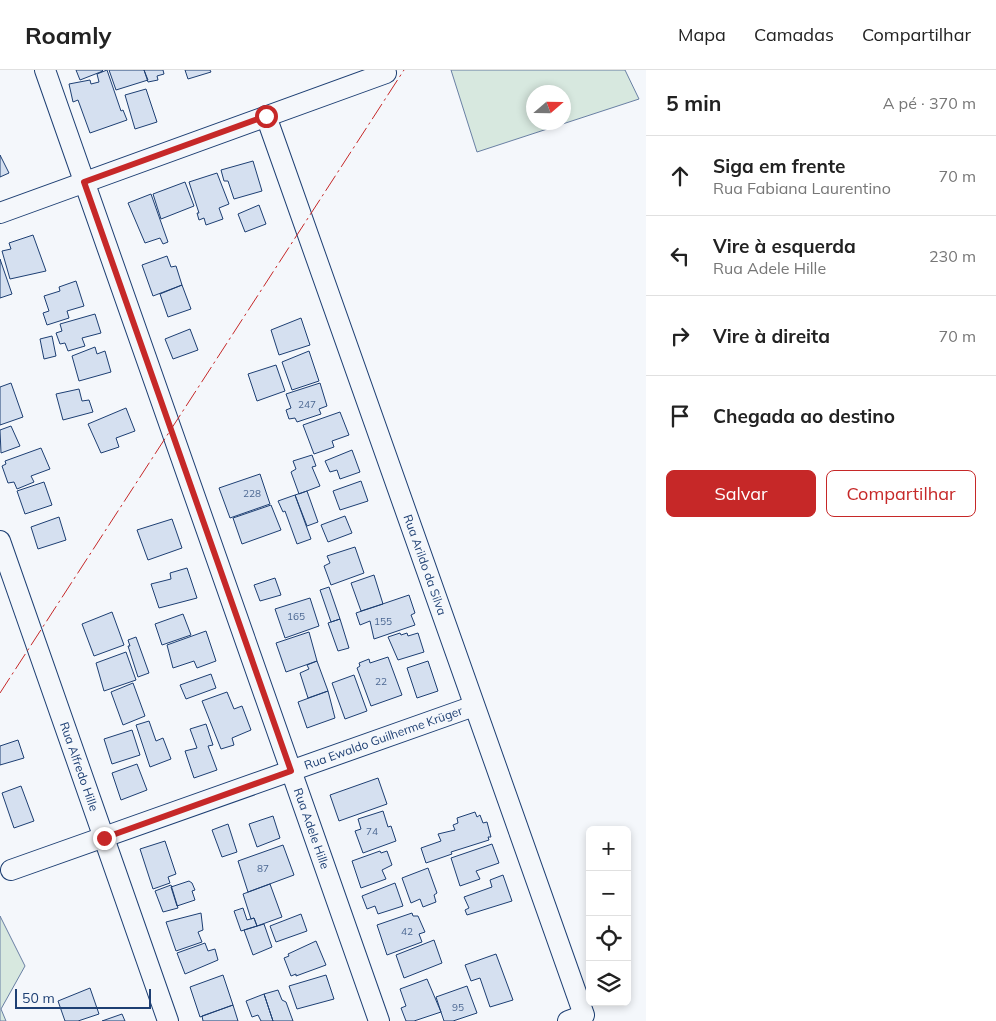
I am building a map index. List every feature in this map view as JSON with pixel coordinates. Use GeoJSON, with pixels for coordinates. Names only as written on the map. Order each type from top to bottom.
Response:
{"type":"FeatureCollection","features":[{"type":"Feature","properties":{"kind":"street","name":"Rua Adele Hille"},"geometry":{"type":"LineString","coordinates":[[45,70],[379,1021]]}},
{"type":"Feature","properties":{"kind":"street"},"geometry":{"type":"LineString","coordinates":[[0,213],[386,73]]}},
{"type":"Feature","properties":{"kind":"street","name":"Rua Arildo da Silva"},"geometry":{"type":"LineString","coordinates":[[266,116],[474,706],[576,1018]]}},
{"type":"Feature","properties":{"kind":"street","name":"Rua Alfredo Hille"},"geometry":{"type":"LineString","coordinates":[[0,541],[168,1021]]}},
{"type":"Feature","properties":{"kind":"street","name":"Rua Ewaldo Guilherme Krüger"},"geometry":{"type":"LineString","coordinates":[[11,870],[474,706]]}},
{"type":"Feature","properties":{"kind":"shaded area"},"geometry":{"type":"Polygon","coordinates":[[[451,70],[625,70],[639,99],[571,121],[571,85],[526,85],[526,130],[544,130],[477,152],[451,70]]]}},
{"type":"Feature","properties":{"kind":"shaded area"},"geometry":{"type":"Polygon","coordinates":[[[0,916],[25,966],[1,1009],[6,1021],[0,1021],[0,916]]]}},
{"type":"Feature","properties":{"kind":"building"},"geometry":{"type":"Polygon","coordinates":[[[76,70],[102,70],[103,71],[80,80],[76,70]]]}},
{"type":"Feature","properties":{"kind":"building"},"geometry":{"type":"Polygon","coordinates":[[[107,70],[121,111],[123,110],[127,120],[90,133],[78,100],[73,102],[69,84],[90,80],[91,84],[99,82],[97,74],[107,70]]]}},
{"type":"Feature","properties":{"kind":"building"},"geometry":{"type":"Polygon","coordinates":[[[109,70],[144,70],[148,80],[116,90],[109,70]]]}},
{"type":"Feature","properties":{"kind":"building"},"geometry":{"type":"Polygon","coordinates":[[[144,70],[163,70],[164,74],[157,76],[158,80],[148,82],[144,70]]]}},
{"type":"Feature","properties":{"kind":"building"},"geometry":{"type":"Polygon","coordinates":[[[185,70],[210,70],[211,72],[188,79],[185,70]]]}},
{"type":"Feature","properties":{"kind":"building"},"geometry":{"type":"Polygon","coordinates":[[[146,89],[157,122],[135,129],[125,95],[146,89]]]}},
{"type":"Feature","properties":{"kind":"building"},"geometry":{"type":"Polygon","coordinates":[[[0,155],[9,173],[0,177],[0,155]]]}},
{"type":"Feature","properties":{"kind":"building"},"geometry":{"type":"Polygon","coordinates":[[[253,161],[262,191],[234,199],[228,181],[224,181],[221,170],[253,161]]]}},
{"type":"Feature","properties":{"kind":"building"},"geometry":{"type":"Polygon","coordinates":[[[217,173],[229,204],[219,208],[223,219],[206,225],[204,218],[199,220],[197,213],[199,213],[189,182],[217,173]]]}},
{"type":"Feature","properties":{"kind":"building"},"geometry":{"type":"Polygon","coordinates":[[[185,182],[194,206],[161,219],[153,194],[185,182]]]}},
{"type":"Feature","properties":{"kind":"building"},"geometry":{"type":"Polygon","coordinates":[[[151,194],[168,242],[163,244],[160,238],[145,243],[128,203],[151,194]]]}},
{"type":"Feature","properties":{"kind":"building"},"geometry":{"type":"Polygon","coordinates":[[[259,205],[266,224],[245,232],[238,214],[259,205]]]}},
{"type":"Feature","properties":{"kind":"building"},"geometry":{"type":"Polygon","coordinates":[[[33,235],[46,271],[10,279],[2,251],[11,249],[9,243],[33,235]]]}},
{"type":"Feature","properties":{"kind":"building"},"geometry":{"type":"Polygon","coordinates":[[[167,256],[171,267],[176,266],[182,285],[153,296],[142,265],[167,256]]]}},
{"type":"Feature","properties":{"kind":"building"},"geometry":{"type":"Polygon","coordinates":[[[0,259],[12,294],[0,298],[0,259]]]}},
{"type":"Feature","properties":{"kind":"building"},"geometry":{"type":"Polygon","coordinates":[[[76,281],[84,306],[67,311],[69,318],[47,325],[43,313],[49,311],[44,296],[60,291],[59,287],[76,281]]]}},
{"type":"Feature","properties":{"kind":"building"},"geometry":{"type":"Polygon","coordinates":[[[182,285],[191,309],[168,317],[160,294],[182,285]]]}},
{"type":"Feature","properties":{"kind":"building"},"geometry":{"type":"Polygon","coordinates":[[[95,314],[101,333],[82,338],[85,346],[68,351],[65,343],[60,344],[56,333],[62,331],[60,324],[95,314]]]}},
{"type":"Feature","properties":{"kind":"building"},"geometry":{"type":"Polygon","coordinates":[[[301,318],[310,345],[279,355],[271,330],[301,318]]]}},
{"type":"Feature","properties":{"kind":"building"},"geometry":{"type":"Polygon","coordinates":[[[190,329],[198,350],[173,359],[165,339],[190,329]]]}},
{"type":"Feature","properties":{"kind":"building"},"geometry":{"type":"Polygon","coordinates":[[[52,336],[56,356],[44,359],[40,339],[52,336]]]}},
{"type":"Feature","properties":{"kind":"building"},"geometry":{"type":"Polygon","coordinates":[[[95,347],[97,354],[105,351],[111,372],[79,381],[72,356],[95,347]]]}},
{"type":"Feature","properties":{"kind":"building"},"geometry":{"type":"Polygon","coordinates":[[[309,351],[319,381],[292,390],[282,362],[309,351]]]}},
{"type":"Feature","properties":{"kind":"building"},"geometry":{"type":"Polygon","coordinates":[[[276,365],[285,391],[257,401],[248,374],[276,365]]]}},
{"type":"Feature","properties":{"kind":"building"},"geometry":{"type":"Polygon","coordinates":[[[11,383],[23,417],[0,425],[0,387],[11,383]]]}},
{"type":"Feature","properties":{"kind":"building"},"geometry":{"type":"Polygon","coordinates":[[[320,383],[327,406],[319,409],[321,414],[297,422],[295,418],[289,419],[286,410],[291,408],[286,394],[320,383]]]}},
{"type":"Feature","properties":{"kind":"building"},"geometry":{"type":"Polygon","coordinates":[[[79,389],[82,401],[89,400],[93,412],[63,420],[56,394],[79,389]]]}},
{"type":"Feature","properties":{"kind":"building"},"geometry":{"type":"Polygon","coordinates":[[[126,408],[135,431],[116,438],[119,447],[101,453],[88,424],[126,408]]]}},
{"type":"Feature","properties":{"kind":"building"},"geometry":{"type":"Polygon","coordinates":[[[340,412],[349,435],[332,441],[334,447],[314,454],[303,425],[340,412]]]}},
{"type":"Feature","properties":{"kind":"building"},"geometry":{"type":"Polygon","coordinates":[[[11,426],[20,446],[1,453],[0,430],[11,426]]]}},
{"type":"Feature","properties":{"kind":"building"},"geometry":{"type":"Polygon","coordinates":[[[41,448],[50,469],[31,476],[34,482],[17,489],[14,482],[8,483],[2,466],[6,464],[5,461],[41,448]]]}},
{"type":"Feature","properties":{"kind":"building"},"geometry":{"type":"Polygon","coordinates":[[[352,450],[360,472],[340,479],[337,470],[330,472],[325,461],[352,450]]]}},
{"type":"Feature","properties":{"kind":"building"},"geometry":{"type":"Polygon","coordinates":[[[312,455],[316,466],[312,467],[320,486],[299,494],[291,472],[296,469],[293,461],[312,455]]]}},
{"type":"Feature","properties":{"kind":"building"},"geometry":{"type":"Polygon","coordinates":[[[260,474],[270,504],[230,518],[219,488],[260,474]]]}},
{"type":"Feature","properties":{"kind":"building"},"geometry":{"type":"Polygon","coordinates":[[[361,481],[368,501],[340,510],[333,491],[361,481]]]}},
{"type":"Feature","properties":{"kind":"building"},"geometry":{"type":"Polygon","coordinates":[[[44,482],[52,505],[25,514],[17,491],[44,482]]]}},
{"type":"Feature","properties":{"kind":"building"},"geometry":{"type":"Polygon","coordinates":[[[307,491],[318,522],[307,526],[295,495],[307,491]]]}},
{"type":"Feature","properties":{"kind":"building"},"geometry":{"type":"Polygon","coordinates":[[[295,495],[311,539],[297,544],[285,511],[283,512],[278,501],[295,495]]]}},
{"type":"Feature","properties":{"kind":"building"},"geometry":{"type":"Polygon","coordinates":[[[271,505],[281,530],[242,544],[233,518],[271,505]]]}},
{"type":"Feature","properties":{"kind":"building"},"geometry":{"type":"Polygon","coordinates":[[[345,516],[352,533],[328,542],[321,525],[345,516]]]}},
{"type":"Feature","properties":{"kind":"building"},"geometry":{"type":"Polygon","coordinates":[[[59,517],[66,540],[38,549],[31,527],[59,517]]]}},
{"type":"Feature","properties":{"kind":"building"},"geometry":{"type":"Polygon","coordinates":[[[172,519],[182,548],[148,560],[137,530],[172,519]]]}},
{"type":"Feature","properties":{"kind":"building"},"geometry":{"type":"Polygon","coordinates":[[[355,547],[364,573],[331,585],[324,566],[330,563],[327,556],[355,547]]]}},
{"type":"Feature","properties":{"kind":"building"},"geometry":{"type":"Polygon","coordinates":[[[187,568],[197,598],[159,608],[151,584],[171,579],[170,573],[187,568]]]}},
{"type":"Feature","properties":{"kind":"building"},"geometry":{"type":"Polygon","coordinates":[[[374,575],[383,604],[361,611],[351,583],[374,575]]]}},
{"type":"Feature","properties":{"kind":"building"},"geometry":{"type":"Polygon","coordinates":[[[275,578],[281,595],[260,601],[254,585],[275,578]]]}},
{"type":"Feature","properties":{"kind":"building"},"geometry":{"type":"Polygon","coordinates":[[[329,587],[340,619],[331,622],[320,590],[329,587]]]}},
{"type":"Feature","properties":{"kind":"building"},"geometry":{"type":"Polygon","coordinates":[[[409,595],[415,613],[411,615],[415,625],[374,639],[370,621],[360,625],[356,613],[409,595]]]}},
{"type":"Feature","properties":{"kind":"building"},"geometry":{"type":"Polygon","coordinates":[[[310,598],[319,626],[285,638],[275,609],[310,598]]]}},
{"type":"Feature","properties":{"kind":"building"},"geometry":{"type":"Polygon","coordinates":[[[112,612],[124,645],[94,656],[82,624],[112,612]]]}},
{"type":"Feature","properties":{"kind":"building"},"geometry":{"type":"Polygon","coordinates":[[[183,614],[191,635],[162,645],[155,624],[183,614]]]}},
{"type":"Feature","properties":{"kind":"building"},"geometry":{"type":"Polygon","coordinates":[[[340,619],[349,648],[338,651],[328,623],[340,619]]]}},
{"type":"Feature","properties":{"kind":"building"},"geometry":{"type":"Polygon","coordinates":[[[206,631],[216,661],[197,668],[194,661],[173,668],[167,645],[206,631]]]}},
{"type":"Feature","properties":{"kind":"building"},"geometry":{"type":"Polygon","coordinates":[[[309,632],[317,661],[286,672],[276,643],[309,632]]]}},
{"type":"Feature","properties":{"kind":"building"},"geometry":{"type":"Polygon","coordinates":[[[400,633],[401,635],[407,633],[408,636],[418,633],[424,652],[398,660],[388,637],[400,633]]]}},
{"type":"Feature","properties":{"kind":"building"},"geometry":{"type":"Polygon","coordinates":[[[136,637],[149,673],[138,677],[128,646],[130,646],[128,640],[136,637]]]}},
{"type":"Feature","properties":{"kind":"building"},"geometry":{"type":"Polygon","coordinates":[[[126,652],[136,680],[104,691],[96,663],[126,652]]]}},
{"type":"Feature","properties":{"kind":"building"},"geometry":{"type":"Polygon","coordinates":[[[388,657],[402,695],[371,706],[357,668],[360,666],[359,663],[369,659],[370,663],[388,657]]]}},
{"type":"Feature","properties":{"kind":"building"},"geometry":{"type":"Polygon","coordinates":[[[317,661],[328,691],[308,698],[300,673],[309,669],[307,665],[317,661]]]}},
{"type":"Feature","properties":{"kind":"building"},"geometry":{"type":"Polygon","coordinates":[[[428,661],[438,691],[417,698],[407,668],[428,661]]]}},
{"type":"Feature","properties":{"kind":"building"},"geometry":{"type":"Polygon","coordinates":[[[211,674],[216,688],[186,699],[180,685],[211,674]]]}},
{"type":"Feature","properties":{"kind":"building"},"geometry":{"type":"Polygon","coordinates":[[[354,675],[367,711],[345,719],[332,683],[354,675]]]}},
{"type":"Feature","properties":{"kind":"building"},"geometry":{"type":"Polygon","coordinates":[[[133,683],[145,716],[123,725],[111,692],[133,683]]]}},
{"type":"Feature","properties":{"kind":"building"},"geometry":{"type":"Polygon","coordinates":[[[328,691],[335,718],[307,728],[298,702],[328,691]]]}},
{"type":"Feature","properties":{"kind":"building"},"geometry":{"type":"Polygon","coordinates":[[[227,692],[234,709],[242,706],[251,730],[232,738],[234,745],[221,749],[202,701],[227,692]]]}},
{"type":"Feature","properties":{"kind":"building"},"geometry":{"type":"Polygon","coordinates":[[[149,721],[156,741],[163,738],[171,759],[150,767],[136,725],[149,721]]]}},
{"type":"Feature","properties":{"kind":"building"},"geometry":{"type":"Polygon","coordinates":[[[206,724],[213,745],[208,746],[217,770],[194,778],[185,751],[197,748],[190,729],[206,724]]]}},
{"type":"Feature","properties":{"kind":"building"},"geometry":{"type":"Polygon","coordinates":[[[132,730],[140,755],[112,764],[104,739],[132,730]]]}},
{"type":"Feature","properties":{"kind":"building"},"geometry":{"type":"Polygon","coordinates":[[[18,740],[24,758],[0,765],[0,746],[18,740]]]}},
{"type":"Feature","properties":{"kind":"building"},"geometry":{"type":"Polygon","coordinates":[[[137,764],[147,790],[121,800],[112,773],[137,764]]]}},
{"type":"Feature","properties":{"kind":"building"},"geometry":{"type":"Polygon","coordinates":[[[378,778],[387,804],[339,821],[330,795],[378,778]]]}},
{"type":"Feature","properties":{"kind":"building"},"geometry":{"type":"Polygon","coordinates":[[[21,786],[34,821],[14,828],[2,793],[21,786]]]}},
{"type":"Feature","properties":{"kind":"building"},"geometry":{"type":"Polygon","coordinates":[[[383,811],[388,827],[391,826],[396,841],[363,853],[355,831],[361,829],[358,819],[383,811]]]}},
{"type":"Feature","properties":{"kind":"building"},"geometry":{"type":"Polygon","coordinates":[[[475,812],[477,817],[480,815],[483,823],[487,822],[491,837],[488,837],[489,840],[451,852],[452,854],[426,863],[421,848],[441,841],[438,834],[455,830],[453,825],[458,823],[457,818],[475,812]]]}},
{"type":"Feature","properties":{"kind":"building"},"geometry":{"type":"Polygon","coordinates":[[[273,816],[280,838],[257,847],[249,824],[273,816]]]}},
{"type":"Feature","properties":{"kind":"building"},"geometry":{"type":"Polygon","coordinates":[[[228,824],[237,852],[222,857],[212,830],[228,824]]]}},
{"type":"Feature","properties":{"kind":"building"},"geometry":{"type":"Polygon","coordinates":[[[165,841],[176,874],[168,877],[170,883],[153,889],[140,849],[165,841]]]}},
{"type":"Feature","properties":{"kind":"building"},"geometry":{"type":"Polygon","coordinates":[[[492,844],[499,863],[476,871],[480,879],[460,886],[451,858],[492,844]]]}},
{"type":"Feature","properties":{"kind":"building"},"geometry":{"type":"Polygon","coordinates":[[[283,845],[294,875],[248,892],[238,861],[283,845]]]}},
{"type":"Feature","properties":{"kind":"building"},"geometry":{"type":"Polygon","coordinates":[[[380,851],[381,853],[387,851],[392,865],[382,870],[386,879],[361,888],[352,861],[380,851]]]}},
{"type":"Feature","properties":{"kind":"building"},"geometry":{"type":"Polygon","coordinates":[[[428,868],[437,893],[434,895],[436,902],[423,907],[420,899],[411,903],[402,878],[428,868]]]}},
{"type":"Feature","properties":{"kind":"building"},"geometry":{"type":"Polygon","coordinates":[[[503,875],[512,901],[467,915],[465,910],[469,908],[464,897],[492,887],[490,880],[503,875]]]}},
{"type":"Feature","properties":{"kind":"building"},"geometry":{"type":"Polygon","coordinates":[[[189,881],[195,890],[192,891],[195,900],[177,906],[171,887],[189,881]]]}},
{"type":"Feature","properties":{"kind":"building"},"geometry":{"type":"Polygon","coordinates":[[[395,883],[403,906],[378,914],[375,906],[367,909],[362,896],[395,883]]]}},
{"type":"Feature","properties":{"kind":"building"},"geometry":{"type":"Polygon","coordinates":[[[270,884],[282,917],[257,926],[254,918],[251,919],[243,894],[270,884]]]}},
{"type":"Feature","properties":{"kind":"building"},"geometry":{"type":"Polygon","coordinates":[[[171,885],[178,908],[163,912],[155,891],[171,885]]]}},
{"type":"Feature","properties":{"kind":"building"},"geometry":{"type":"Polygon","coordinates":[[[243,908],[247,920],[254,918],[257,926],[241,931],[234,911],[243,908]]]}},
{"type":"Feature","properties":{"kind":"building"},"geometry":{"type":"Polygon","coordinates":[[[201,913],[203,930],[198,932],[202,942],[176,951],[166,922],[201,913]]]}},
{"type":"Feature","properties":{"kind":"building"},"geometry":{"type":"Polygon","coordinates":[[[412,913],[413,916],[418,916],[425,932],[419,934],[422,942],[387,955],[377,925],[412,913]]]}},
{"type":"Feature","properties":{"kind":"building"},"geometry":{"type":"Polygon","coordinates":[[[301,914],[307,931],[276,942],[270,926],[301,914]]]}},
{"type":"Feature","properties":{"kind":"building"},"geometry":{"type":"Polygon","coordinates":[[[264,924],[272,947],[253,955],[244,930],[264,924]]]}},
{"type":"Feature","properties":{"kind":"building"},"geometry":{"type":"Polygon","coordinates":[[[434,940],[442,963],[404,978],[396,955],[434,940]]]}},
{"type":"Feature","properties":{"kind":"building"},"geometry":{"type":"Polygon","coordinates":[[[316,941],[326,965],[291,976],[284,958],[289,956],[288,954],[316,941]]]}},
{"type":"Feature","properties":{"kind":"building"},"geometry":{"type":"Polygon","coordinates":[[[205,943],[208,951],[215,949],[218,960],[185,974],[177,953],[205,943]]]}},
{"type":"Feature","properties":{"kind":"building"},"geometry":{"type":"Polygon","coordinates":[[[496,954],[513,1000],[490,1007],[480,978],[471,981],[465,965],[496,954]]]}},
{"type":"Feature","properties":{"kind":"building"},"geometry":{"type":"Polygon","coordinates":[[[223,975],[233,1005],[200,1017],[190,987],[223,975]]]}},
{"type":"Feature","properties":{"kind":"building"},"geometry":{"type":"Polygon","coordinates":[[[326,975],[334,999],[297,1009],[289,986],[326,975]]]}},
{"type":"Feature","properties":{"kind":"building"},"geometry":{"type":"Polygon","coordinates":[[[427,979],[441,1012],[414,1021],[406,1021],[401,1008],[406,1006],[400,989],[427,979]]]}},
{"type":"Feature","properties":{"kind":"building"},"geometry":{"type":"Polygon","coordinates":[[[467,986],[477,1013],[453,1021],[444,1021],[436,997],[467,986]]]}},
{"type":"Feature","properties":{"kind":"building"},"geometry":{"type":"Polygon","coordinates":[[[90,988],[99,1014],[78,1021],[65,1021],[58,1001],[90,988]]]}},
{"type":"Feature","properties":{"kind":"building"},"geometry":{"type":"Polygon","coordinates":[[[278,990],[282,1000],[286,1002],[293,1021],[273,1021],[264,994],[278,990]]]}},
{"type":"Feature","properties":{"kind":"building"},"geometry":{"type":"Polygon","coordinates":[[[264,994],[273,1021],[261,1021],[258,1015],[252,1017],[246,1001],[264,994]]]}},
{"type":"Feature","properties":{"kind":"building"},"geometry":{"type":"Polygon","coordinates":[[[233,1005],[238,1021],[203,1021],[202,1016],[233,1005]]]}},
{"type":"Feature","properties":{"kind":"building"},"geometry":{"type":"Polygon","coordinates":[[[122,1014],[125,1021],[102,1021],[122,1014]]]}},
{"type":"Feature","properties":{"kind":"power"},"geometry":{"type":"LineString","coordinates":[[0,693],[404,70]]}},
{"type":"Feature","properties":{"kind":"route"},"geometry":{"type":"LineString","coordinates":[[104,838],[291,771],[84,182],[266,116]]}}]}
